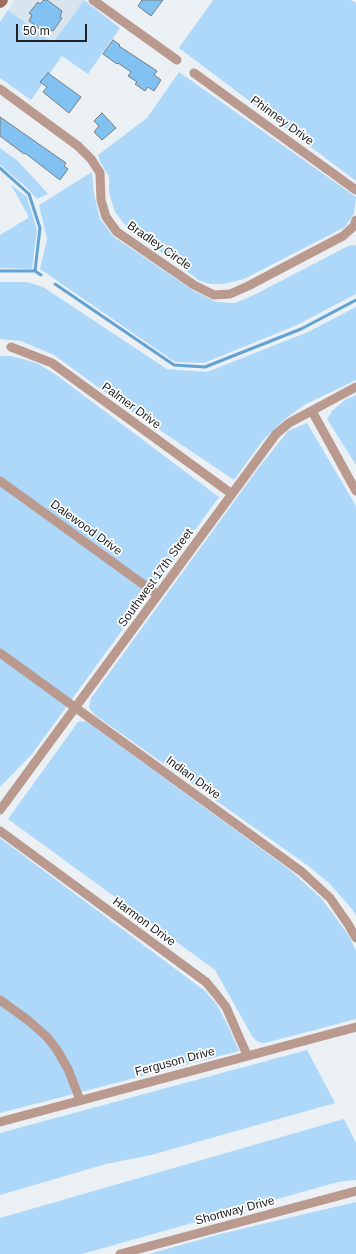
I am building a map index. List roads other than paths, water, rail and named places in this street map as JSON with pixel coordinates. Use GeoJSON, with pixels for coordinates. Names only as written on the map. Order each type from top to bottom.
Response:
{"type":"FeatureCollection","features":[{"type":"Feature","properties":{"kind":"street"},"geometry":{"type":"LineString","coordinates":[[93,0],[177,60]]}},
{"type":"Feature","properties":{"kind":"street","name":"Phinney Drive"},"geometry":{"type":"LineString","coordinates":[[194,73],[356,190]]}},
{"type":"Feature","properties":{"kind":"street","name":"Bradley Circle"},"geometry":{"type":"LineString","coordinates":[[0,89],[78,146],[91,159],[100,173],[101,200],[106,217],[117,232],[194,285],[214,295],[230,294],[248,286],[343,236],[354,226],[356,220]]}},
{"type":"Feature","properties":{"kind":"street","name":"Palmer Drive"},"geometry":{"type":"LineString","coordinates":[[11,347],[52,363],[232,494]]}},
{"type":"Feature","properties":{"kind":"street","name":"Southwest 17th Street"},"geometry":{"type":"LineString","coordinates":[[0,810],[276,434],[289,423],[356,387]]}},
{"type":"Feature","properties":{"kind":"street"},"geometry":{"type":"LineString","coordinates":[[312,411],[356,491]]}},
{"type":"Feature","properties":{"kind":"street","name":"Dalewood Drive"},"geometry":{"type":"LineString","coordinates":[[0,481],[158,595]]}},
{"type":"Feature","properties":{"kind":"street","name":"Indian Drive"},"geometry":{"type":"LineString","coordinates":[[0,654],[302,872],[330,898],[356,938]]}},
{"type":"Feature","properties":{"kind":"street","name":"Harmon Drive"},"geometry":{"type":"LineString","coordinates":[[0,830],[206,982],[226,1008],[248,1055]]}},
{"type":"Feature","properties":{"kind":"street"},"geometry":{"type":"LineString","coordinates":[[0,1000],[29,1021],[47,1037],[57,1050],[68,1069],[80,1100]]}},
{"type":"Feature","properties":{"kind":"street","name":"Ferguson Drive"},"geometry":{"type":"LineString","coordinates":[[0,1122],[356,1027]]}},
{"type":"Feature","properties":{"kind":"street","name":"Shortway Drive"},"geometry":{"type":"LineString","coordinates":[[120,1254],[356,1191]]}},
{"type":"Feature","properties":{"kind":"waterway"},"geometry":{"type":"LineString","coordinates":[[0,168],[29,194],[40,228],[35,271]]}},
{"type":"Feature","properties":{"kind":"waterway"},"geometry":{"type":"LineString","coordinates":[[0,271],[35,271],[41,275]]}},
{"type":"Feature","properties":{"kind":"waterway"},"geometry":{"type":"LineString","coordinates":[[55,284],[174,365],[205,367],[301,329],[356,300]]}}]}
